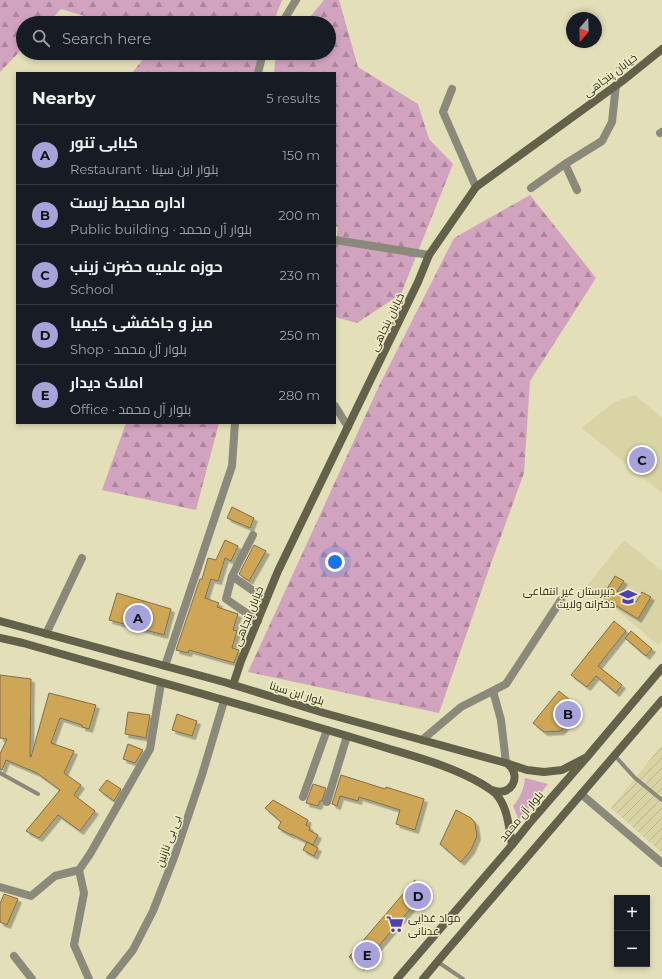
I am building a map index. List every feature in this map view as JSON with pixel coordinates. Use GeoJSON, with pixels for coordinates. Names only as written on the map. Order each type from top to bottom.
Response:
{"type":"FeatureCollection","features":[{"type":"Feature","properties":{"kind":"main road","name":"خیابان پنجاهی"},"geometry":{"type":"LineString","coordinates":[[233,685],[241,661],[278,571],[418,282],[429,255],[476,187],[616,85],[662,49]]}},
{"type":"Feature","properties":{"kind":"main road","name":"بلوار ابن سینا"},"geometry":{"type":"LineString","coordinates":[[0,621],[233,685],[324,713],[527,770],[544,772],[562,770],[587,757]]}},
{"type":"Feature","properties":{"kind":"main road"},"geometry":{"type":"LineString","coordinates":[[0,638],[23,643],[348,736],[440,765],[470,777],[492,790],[503,803],[512,845]]}},
{"type":"Feature","properties":{"kind":"main road","name":"بلوار آل محمد"},"geometry":{"type":"LineString","coordinates":[[397,979],[662,668]]}},
{"type":"Feature","properties":{"kind":"main road"},"geometry":{"type":"LineString","coordinates":[[423,979],[662,700]]}},
{"type":"Feature","properties":{"kind":"main road"},"geometry":{"type":"LineString","coordinates":[[492,790],[508,790],[514,783],[514,771],[510,765],[506,763]]}},
{"type":"Feature","properties":{"kind":"street"},"geometry":{"type":"LineString","coordinates":[[286,16],[296,0]]}},
{"type":"Feature","properties":{"kind":"street"},"geometry":{"type":"LineString","coordinates":[[258,72],[261,60]]}},
{"type":"Feature","properties":{"kind":"street"},"geometry":{"type":"LineString","coordinates":[[531,188],[565,164],[602,141],[612,122],[616,85]]}},
{"type":"Feature","properties":{"kind":"street"},"geometry":{"type":"LineString","coordinates":[[452,89],[443,112],[476,187]]}},
{"type":"Feature","properties":{"kind":"street"},"geometry":{"type":"LineString","coordinates":[[565,164],[577,190]]}},
{"type":"Feature","properties":{"kind":"street"},"geometry":{"type":"LineString","coordinates":[[336,240],[429,255]]}},
{"type":"Feature","properties":{"kind":"street"},"geometry":{"type":"LineString","coordinates":[[336,408],[348,427]]}},
{"type":"Feature","properties":{"kind":"street"},"geometry":{"type":"LineString","coordinates":[[165,666],[232,466],[235,424]]}},
{"type":"Feature","properties":{"kind":"street"},"geometry":{"type":"LineString","coordinates":[[253,535],[232,576],[226,599],[258,621]]}},
{"type":"Feature","properties":{"kind":"street"},"geometry":{"type":"LineString","coordinates":[[46,634],[82,558]]}},
{"type":"Feature","properties":{"kind":"street"},"geometry":{"type":"LineString","coordinates":[[232,576],[266,600]]}},
{"type":"Feature","properties":{"kind":"street"},"geometry":{"type":"LineString","coordinates":[[422,740],[461,707],[506,684],[562,600]]}},
{"type":"Feature","properties":{"kind":"street"},"geometry":{"type":"LineString","coordinates":[[0,886],[31,896],[55,876],[79,870],[90,854],[150,750],[161,683]]}},
{"type":"Feature","properties":{"kind":"street"},"geometry":{"type":"LineString","coordinates":[[494,691],[506,763]]}},
{"type":"Feature","properties":{"kind":"street","name":"بی بی نازنین"},"geometry":{"type":"LineString","coordinates":[[110,979],[133,950],[152,911],[176,855],[224,701]]}},
{"type":"Feature","properties":{"kind":"street"},"geometry":{"type":"LineString","coordinates":[[304,798],[327,730]]}},
{"type":"Feature","properties":{"kind":"street"},"geometry":{"type":"LineString","coordinates":[[327,802],[348,736]]}},
{"type":"Feature","properties":{"kind":"street"},"geometry":{"type":"LineString","coordinates":[[582,794],[662,863]]}},
{"type":"Feature","properties":{"kind":"street"},"geometry":{"type":"LineString","coordinates":[[79,870],[84,893],[74,945],[89,979]]}},
{"type":"Feature","properties":{"kind":"street"},"geometry":{"type":"LineString","coordinates":[[14,956],[32,979]]}},
{"type":"Feature","properties":{"kind":"lane"},"geometry":{"type":"LineString","coordinates":[[615,756],[635,778],[662,800]]}},
{"type":"Feature","properties":{"kind":"lane"},"geometry":{"type":"LineString","coordinates":[[0,773],[38,794]]}},
{"type":"Feature","properties":{"kind":"lane"},"geometry":{"type":"LineString","coordinates":[[438,961],[463,979]]}},
{"type":"Feature","properties":{"kind":"shaded area"},"geometry":{"type":"Polygon","coordinates":[[[635,395],[662,418],[662,493],[582,428],[614,402],[635,395]]]}},
{"type":"Feature","properties":{"kind":"shaded area","name":"دبیرستان غیر انتفاعی دخترانه ولایت"},"geometry":{"type":"Polygon","coordinates":[[[624,540],[662,571],[662,641],[658,645],[612,606],[607,612],[585,588],[624,540]]]}},
{"type":"Feature","properties":{"kind":"shaded area"},"geometry":{"type":"Polygon","coordinates":[[[662,745],[662,853],[611,808],[662,745]]]}},
{"type":"Feature","properties":{"kind":"green space"},"geometry":{"type":"Polygon","coordinates":[[[0,0],[282,0],[276,16],[84,16],[61,9],[54,16],[16,16],[16,55],[0,72],[0,0]]]}},
{"type":"Feature","properties":{"kind":"green space"},"geometry":{"type":"Polygon","coordinates":[[[324,0],[339,0],[358,67],[418,104],[429,139],[453,164],[401,294],[357,323],[336,317],[336,243],[338,227],[336,226],[336,72],[274,72],[276,60],[336,60],[336,16],[311,16],[324,0]]]}},
{"type":"Feature","properties":{"kind":"green space"},"geometry":{"type":"Polygon","coordinates":[[[142,60],[259,60],[254,72],[133,72],[142,60]]]}},
{"type":"Feature","properties":{"kind":"green space"},"geometry":{"type":"Polygon","coordinates":[[[530,195],[596,278],[530,381],[524,473],[439,713],[248,672],[379,386],[454,238],[530,195]]]}},
{"type":"Feature","properties":{"kind":"green space"},"geometry":{"type":"Polygon","coordinates":[[[126,424],[219,424],[196,510],[102,490],[126,424]]]}},
{"type":"Feature","properties":{"kind":"green space"},"geometry":{"type":"Polygon","coordinates":[[[525,778],[548,784],[519,820],[513,806],[518,800],[524,786],[525,778]]]}},
{"type":"Feature","properties":{"kind":"building"},"geometry":{"type":"Polygon","coordinates":[[[232,507],[254,518],[250,528],[227,518],[232,507]]]}},
{"type":"Feature","properties":{"kind":"building"},"geometry":{"type":"Polygon","coordinates":[[[225,540],[238,546],[231,561],[225,558],[218,581],[211,579],[205,598],[219,603],[217,607],[238,614],[233,630],[237,631],[232,648],[239,650],[234,663],[189,650],[188,653],[176,650],[200,579],[202,579],[208,558],[216,560],[225,540]]]}},
{"type":"Feature","properties":{"kind":"building"},"geometry":{"type":"Polygon","coordinates":[[[254,545],[266,551],[249,581],[239,574],[254,545]]]}},
{"type":"Feature","properties":{"kind":"building"},"geometry":{"type":"Polygon","coordinates":[[[615,576],[624,581],[617,591],[636,602],[642,592],[651,597],[638,619],[602,597],[615,576]]]}},
{"type":"Feature","properties":{"kind":"building"},"geometry":{"type":"Polygon","coordinates":[[[117,593],[171,609],[164,635],[109,620],[117,593]]]}},
{"type":"Feature","properties":{"kind":"building"},"geometry":{"type":"Polygon","coordinates":[[[614,621],[626,631],[598,666],[622,685],[616,693],[596,676],[587,687],[571,675],[614,621]]]}},
{"type":"Feature","properties":{"kind":"building"},"geometry":{"type":"Polygon","coordinates":[[[631,631],[652,649],[646,656],[625,638],[631,631]]]}},
{"type":"Feature","properties":{"kind":"building"},"geometry":{"type":"Polygon","coordinates":[[[0,675],[31,679],[30,757],[49,693],[96,705],[89,729],[82,727],[82,725],[60,718],[51,743],[74,751],[64,773],[81,785],[74,795],[95,811],[80,831],[58,815],[39,838],[26,831],[60,790],[37,773],[6,760],[2,770],[0,770],[0,754],[7,739],[0,738],[0,675]]]}},
{"type":"Feature","properties":{"kind":"building"},"geometry":{"type":"Polygon","coordinates":[[[559,691],[570,700],[573,717],[561,731],[544,732],[533,723],[559,691]]]}},
{"type":"Feature","properties":{"kind":"building"},"geometry":{"type":"Polygon","coordinates":[[[128,712],[150,715],[146,738],[125,734],[128,712]]]}},
{"type":"Feature","properties":{"kind":"building"},"geometry":{"type":"Polygon","coordinates":[[[177,714],[197,721],[192,736],[172,730],[177,714]]]}},
{"type":"Feature","properties":{"kind":"building"},"geometry":{"type":"Polygon","coordinates":[[[128,744],[143,750],[135,763],[123,759],[128,744]]]}},
{"type":"Feature","properties":{"kind":"building"},"geometry":{"type":"Polygon","coordinates":[[[341,775],[385,789],[386,787],[424,799],[415,830],[396,824],[400,810],[359,797],[358,801],[340,796],[337,806],[332,804],[341,775]]]}},
{"type":"Feature","properties":{"kind":"building"},"geometry":{"type":"Polygon","coordinates":[[[107,780],[121,789],[114,801],[99,790],[107,780]]]}},
{"type":"Feature","properties":{"kind":"building"},"geometry":{"type":"Polygon","coordinates":[[[313,784],[326,788],[322,801],[320,801],[318,806],[306,803],[313,784]]]}},
{"type":"Feature","properties":{"kind":"building"},"geometry":{"type":"Polygon","coordinates":[[[273,800],[308,820],[306,825],[310,827],[309,830],[318,835],[313,845],[278,828],[281,822],[265,808],[273,800]]]}},
{"type":"Feature","properties":{"kind":"building"},"geometry":{"type":"Polygon","coordinates":[[[456,810],[471,818],[475,823],[477,836],[471,850],[461,862],[440,844],[456,810]]]}},
{"type":"Feature","properties":{"kind":"building"},"geometry":{"type":"Polygon","coordinates":[[[307,842],[318,848],[314,856],[303,850],[307,842]]]}},
{"type":"Feature","properties":{"kind":"building"},"geometry":{"type":"Polygon","coordinates":[[[415,880],[417,901],[361,967],[349,957],[415,880]]]}},
{"type":"Feature","properties":{"kind":"building"},"geometry":{"type":"Polygon","coordinates":[[[4,894],[18,899],[7,925],[0,922],[0,904],[4,894]]]}},
{"type":"Feature","properties":{"kind":"place","name":"حوزه علمیه حضرت زینب"},"geometry":{"type":"Point","coordinates":[642,460]}},
{"type":"Feature","properties":{"kind":"place","name":"دبیرستان غیر انتفاعی دخترانه ولایت"},"geometry":{"type":"Point","coordinates":[628,597]}},
{"type":"Feature","properties":{"kind":"place","name":"کبابی تنور"},"geometry":{"type":"Point","coordinates":[138,618]}},
{"type":"Feature","properties":{"kind":"place","name":"اداره محیط زیست"},"geometry":{"type":"Point","coordinates":[568,714]}},
{"type":"Feature","properties":{"kind":"place","name":"میز و جاکفشی کیمیا"},"geometry":{"type":"Point","coordinates":[418,896]}},
{"type":"Feature","properties":{"kind":"place","name":"مواد غذایی عدنانی"},"geometry":{"type":"Point","coordinates":[395,924]}},
{"type":"Feature","properties":{"kind":"place","name":"املاک دیدار"},"geometry":{"type":"Point","coordinates":[367,955]}}]}
